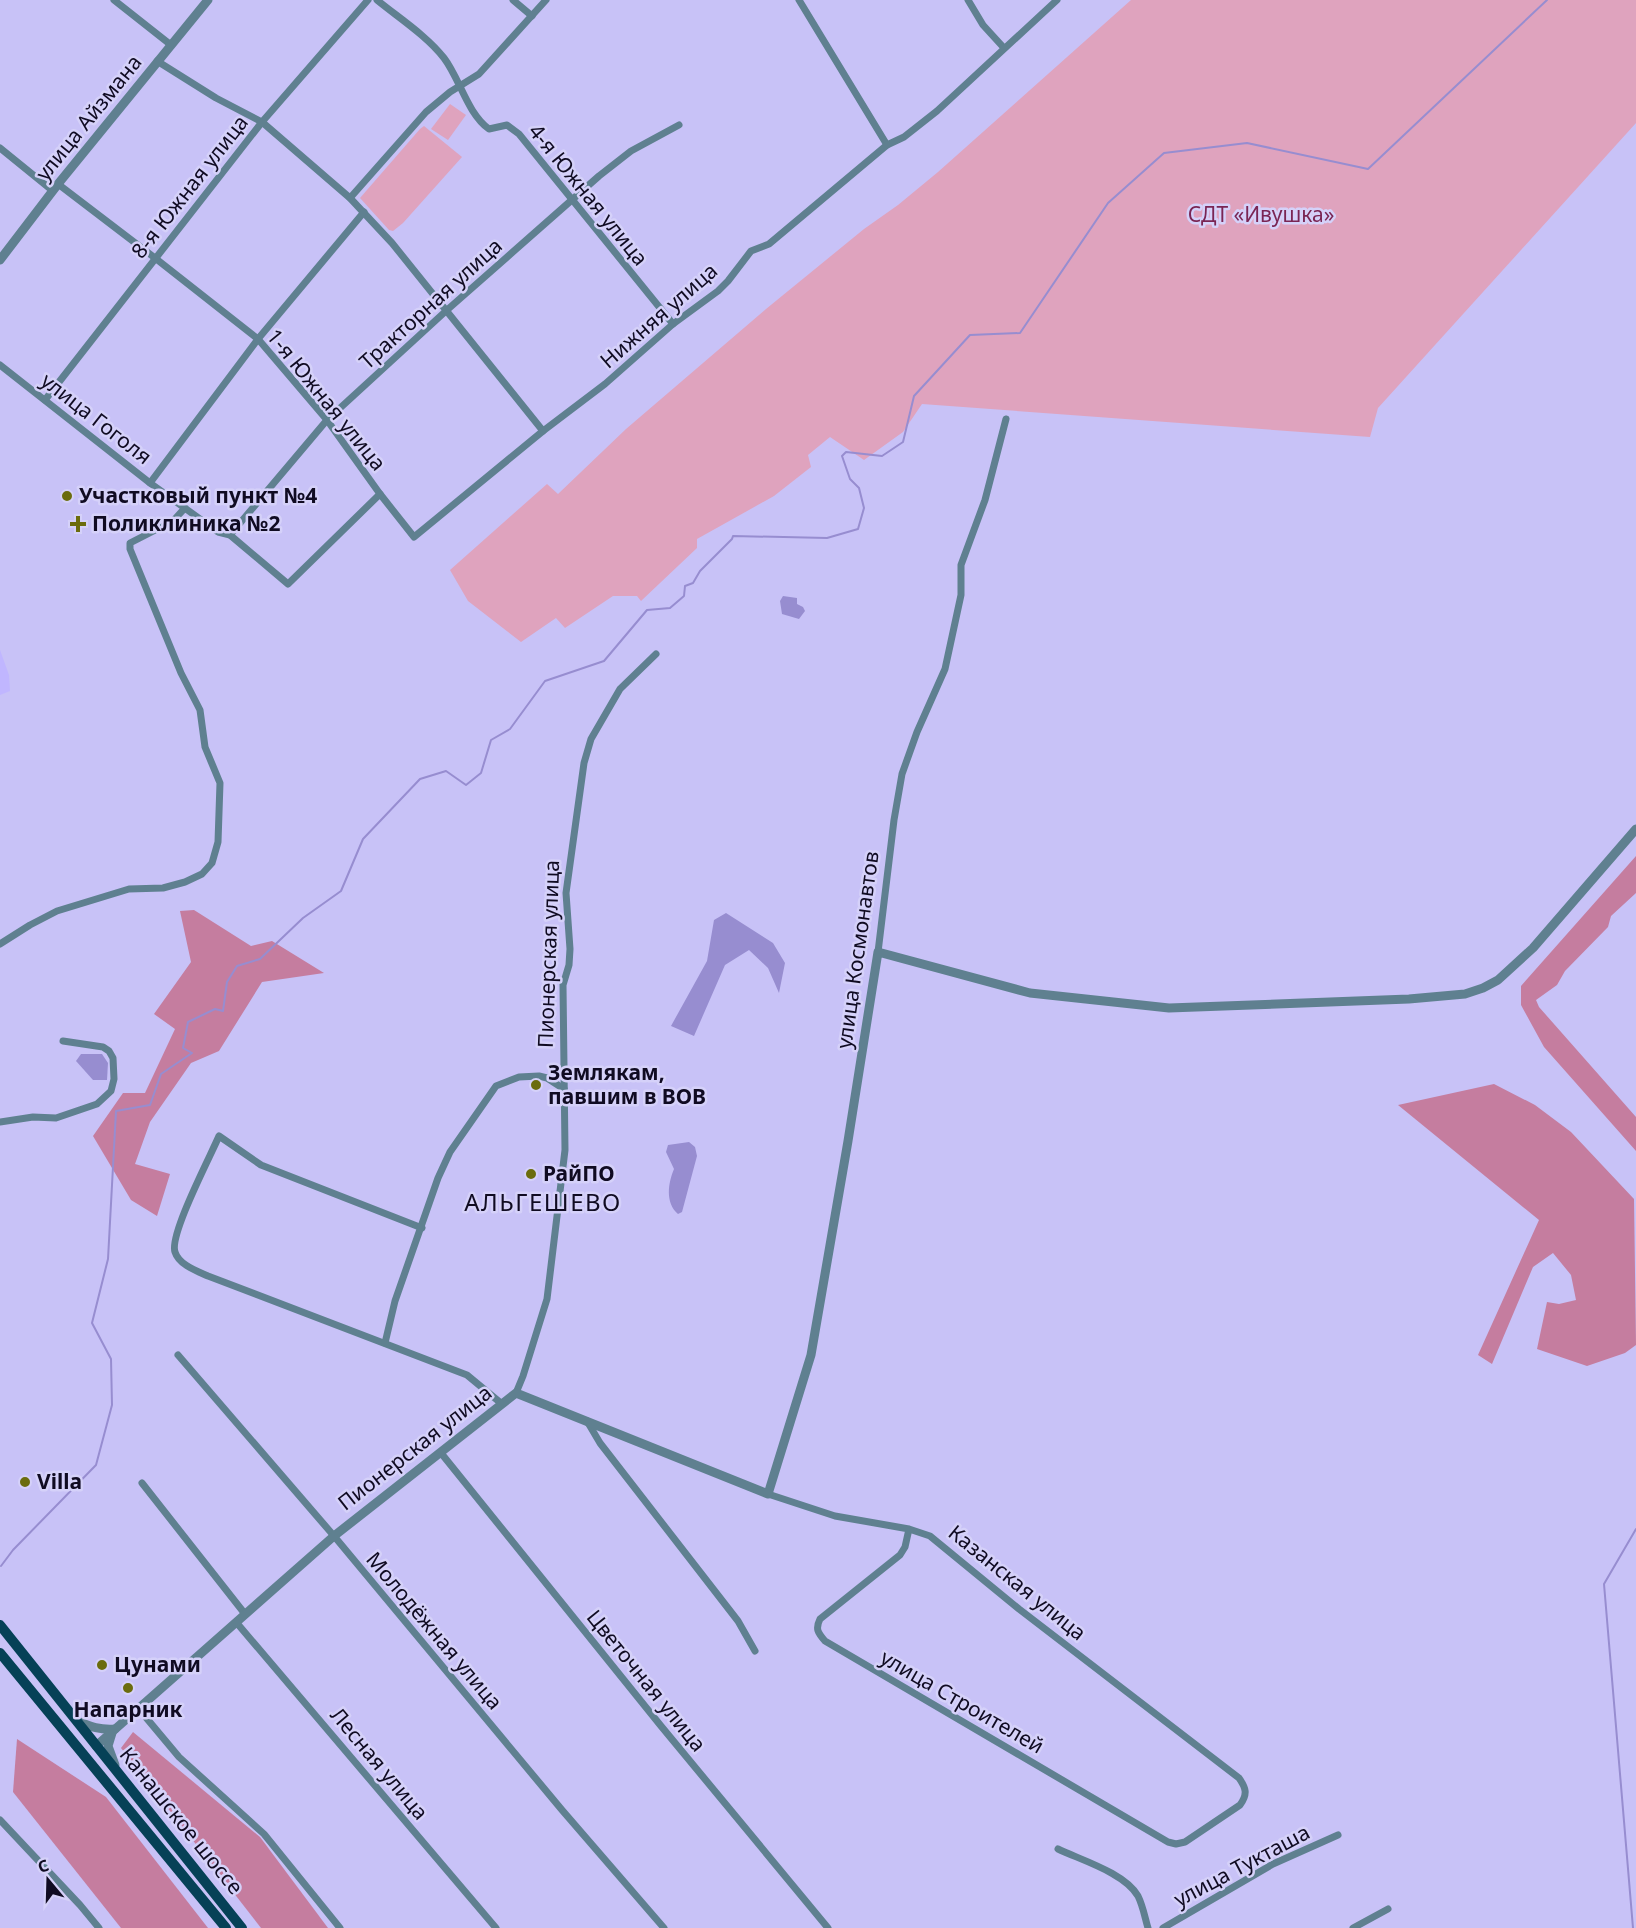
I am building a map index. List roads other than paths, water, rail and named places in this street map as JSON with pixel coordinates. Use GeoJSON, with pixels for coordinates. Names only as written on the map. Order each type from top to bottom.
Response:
{"type":"FeatureCollection","features":[{"type":"Feature","properties":{"kind":"main road","name":"Канашское шоссе"},"geometry":{"type":"LineString","coordinates":[[0,1625],[242,1928]]}},
{"type":"Feature","properties":{"kind":"main road","name":"Канашское шоссе"},"geometry":{"type":"LineString","coordinates":[[0,1653],[226,1928]]}},
{"type":"Feature","properties":{"kind":"main road","name":"Пионерская улица"},"geometry":{"type":"LineString","coordinates":[[84,1756],[96,1746]]}},
{"type":"Feature","properties":{"kind":"street"},"geometry":{"type":"LineString","coordinates":[[114,0],[171,45]]}},
{"type":"Feature","properties":{"kind":"street","name":"улица Айзмана"},"geometry":{"type":"LineString","coordinates":[[0,260],[56,187],[208,0]]}},
{"type":"Feature","properties":{"kind":"street","name":"8-я Южная улица"},"geometry":{"type":"LineString","coordinates":[[45,400],[262,122],[368,0]]}},
{"type":"Feature","properties":{"kind":"street","name":"4-я Южная улица"},"geometry":{"type":"LineString","coordinates":[[377,0],[436,49],[485,126],[489,129],[507,125],[513,128],[673,324]]}},
{"type":"Feature","properties":{"kind":"street"},"geometry":{"type":"LineString","coordinates":[[513,0],[531,16]]}},
{"type":"Feature","properties":{"kind":"street"},"geometry":{"type":"LineString","coordinates":[[350,198],[426,112],[444,96],[478,74],[546,0]]}},
{"type":"Feature","properties":{"kind":"street"},"geometry":{"type":"LineString","coordinates":[[799,0],[887,145]]}},
{"type":"Feature","properties":{"kind":"street"},"geometry":{"type":"LineString","coordinates":[[968,0],[983,25],[1004,48]]}},
{"type":"Feature","properties":{"kind":"street","name":"Нижняя улица"},"geometry":{"type":"LineString","coordinates":[[414,537],[543,431],[605,384],[673,324],[718,291],[751,251],[769,244],[887,145],[904,137],[937,111],[1057,0]]}},
{"type":"Feature","properties":{"kind":"street"},"geometry":{"type":"LineString","coordinates":[[157,61],[216,98],[262,122],[350,198],[392,243],[543,431]]}},
{"type":"Feature","properties":{"kind":"street","name":"Тракторная улица"},"geometry":{"type":"LineString","coordinates":[[230,535],[327,420],[447,310],[599,176],[631,151],[679,125]]}},
{"type":"Feature","properties":{"kind":"street","name":"1-я Южная улица"},"geometry":{"type":"LineString","coordinates":[[0,148],[155,258],[258,339],[327,420],[414,537]]}},
{"type":"Feature","properties":{"kind":"street"},"geometry":{"type":"LineString","coordinates":[[150,483],[258,339],[364,212]]}},
{"type":"Feature","properties":{"kind":"street","name":"улица Гоголя"},"geometry":{"type":"LineString","coordinates":[[0,365],[150,483],[218,532],[230,535],[288,584],[380,494]]}},
{"type":"Feature","properties":{"kind":"street","name":"улица Космонавтов"},"geometry":{"type":"LineString","coordinates":[[768,1494],[811,1355],[878,952],[902,774],[917,732],[945,669],[961,595],[961,565],[985,500],[1006,419]]}},
{"type":"Feature","properties":{"kind":"street"},"geometry":{"type":"LineString","coordinates":[[0,944],[57,911],[129,889],[170,887],[208,870],[212,863],[218,842],[220,783],[204,747],[200,710],[181,673],[130,549],[130,543],[173,521],[185,508]]}},
{"type":"Feature","properties":{"kind":"street","name":"Пионерская улица"},"geometry":{"type":"LineString","coordinates":[[96,1746],[334,1536],[516,1393],[547,1299],[565,1150],[563,985],[569,965],[570,949],[567,893],[584,763],[591,739],[620,688],[656,654]]}},
{"type":"Feature","properties":{"kind":"street"},"geometry":{"type":"LineString","coordinates":[[878,952],[1030,993],[1169,1008],[1409,999],[1465,994],[1498,980],[1533,948],[1636,829]]}},
{"type":"Feature","properties":{"kind":"street"},"geometry":{"type":"LineString","coordinates":[[0,1122],[33,1117],[56,1118],[97,1104],[106,1097],[114,1079],[112,1058],[109,1052],[103,1047],[63,1041]]}},
{"type":"Feature","properties":{"kind":"street"},"geometry":{"type":"LineString","coordinates":[[385,1343],[395,1301],[438,1178],[450,1152],[496,1086],[519,1077],[539,1076],[547,1078],[564,1089]]}},
{"type":"Feature","properties":{"kind":"street"},"geometry":{"type":"LineString","coordinates":[[422,1228],[261,1165],[219,1136],[184,1215],[174,1244],[176,1256],[194,1270],[467,1375],[502,1404]]}},
{"type":"Feature","properties":{"kind":"street","name":"Молодёжная улица"},"geometry":{"type":"LineString","coordinates":[[178,1355],[334,1536],[562,1810],[664,1928]]}},
{"type":"Feature","properties":{"kind":"street","name":"Казанская улица"},"geometry":{"type":"LineString","coordinates":[[516,1393],[768,1494],[835,1516],[909,1529],[930,1536],[1019,1609],[1239,1778],[1246,1790],[1246,1796],[1240,1805],[1218,1821]]}},
{"type":"Feature","properties":{"kind":"street"},"geometry":{"type":"LineString","coordinates":[[587,1421],[600,1443],[738,1621],[755,1651]]}},
{"type":"Feature","properties":{"kind":"street","name":"Цветочная улица"},"geometry":{"type":"LineString","coordinates":[[441,1453],[661,1726],[828,1928]]}},
{"type":"Feature","properties":{"kind":"street"},"geometry":{"type":"LineString","coordinates":[[142,1483],[245,1614]]}},
{"type":"Feature","properties":{"kind":"street","name":"улица Строителей"},"geometry":{"type":"LineString","coordinates":[[909,1529],[905,1547],[900,1555],[820,1619],[817,1626],[818,1632],[825,1641],[1168,1842],[1176,1844],[1185,1842],[1218,1821]]}},
{"type":"Feature","properties":{"kind":"street","name":"Лесная улица"},"geometry":{"type":"LineString","coordinates":[[236,1622],[496,1928]]}},
{"type":"Feature","properties":{"kind":"street"},"geometry":{"type":"LineString","coordinates":[[138,1708],[179,1757],[264,1834],[340,1928]]}},
{"type":"Feature","properties":{"kind":"street"},"geometry":{"type":"LineString","coordinates":[[74,1719],[92,1728],[115,1729]]}},
{"type":"Feature","properties":{"kind":"street"},"geometry":{"type":"LineString","coordinates":[[115,1729],[108,1746],[120,1777]]}},
{"type":"Feature","properties":{"kind":"street"},"geometry":{"type":"LineString","coordinates":[[0,1820],[99,1928]]}},
{"type":"Feature","properties":{"kind":"street","name":"улица Тукташа"},"geometry":{"type":"LineString","coordinates":[[1163,1928],[1273,1864],[1338,1835]]}},
{"type":"Feature","properties":{"kind":"street"},"geometry":{"type":"LineString","coordinates":[[1058,1849],[1128,1884],[1138,1896],[1148,1928]]}},
{"type":"Feature","properties":{"kind":"street"},"geometry":{"type":"LineString","coordinates":[[1353,1928],[1388,1909]]}},
{"type":"Feature","properties":{"kind":"waterway"},"geometry":{"type":"LineString","coordinates":[[1,1566],[13,1550],[96,1465],[112,1405],[111,1359],[92,1323],[108,1259],[116,1111],[150,1105],[161,1074],[192,1053],[183,1048],[188,1022],[215,1009],[223,1011],[227,982],[237,966],[260,959],[303,918],[341,891],[363,839],[420,779],[446,771],[466,785],[481,773],[491,740],[510,729],[545,681],[604,661],[647,610],[670,608],[684,596],[685,586],[693,583],[700,571],[733,536],[827,538],[858,529],[864,508],[859,488],[850,479],[842,456],[846,452],[882,456],[903,442],[914,396],[970,335],[1020,333],[1108,203],[1164,153],[1247,143],[1368,169],[1547,0]]}},
{"type":"Feature","properties":{"kind":"waterway"},"geometry":{"type":"LineString","coordinates":[[1633,1928],[1604,1584],[1636,1529]]}},
{"type":"Feature","properties":{"kind":"place","name":"Участковый пункт №4"},"geometry":{"type":"Point","coordinates":[67,496]}},
{"type":"Feature","properties":{"kind":"place","name":"Поликлиника №2"},"geometry":{"type":"Point","coordinates":[78,524]}},
{"type":"Feature","properties":{"kind":"place","name":"Землякам, павшим в ВОВ"},"geometry":{"type":"Point","coordinates":[536,1085]}},
{"type":"Feature","properties":{"kind":"place","name":"РайПО"},"geometry":{"type":"Point","coordinates":[531,1174]}},
{"type":"Feature","properties":{"kind":"place","name":"Villa"},"geometry":{"type":"Point","coordinates":[25,1482]}},
{"type":"Feature","properties":{"kind":"place","name":"Цунами"},"geometry":{"type":"Point","coordinates":[102,1665]}},
{"type":"Feature","properties":{"kind":"place","name":"Напарник"},"geometry":{"type":"Point","coordinates":[128,1688]}},
{"type":"Feature","properties":{"kind":"district","name":"АЛЬГЕШЕВО"},"geometry":{"type":"Point","coordinates":[543,1203]}},
{"type":"Feature","properties":{"kind":"park label","name":"СДТ «Ивушка»"},"geometry":{"type":"Point","coordinates":[1261,215]}}]}
